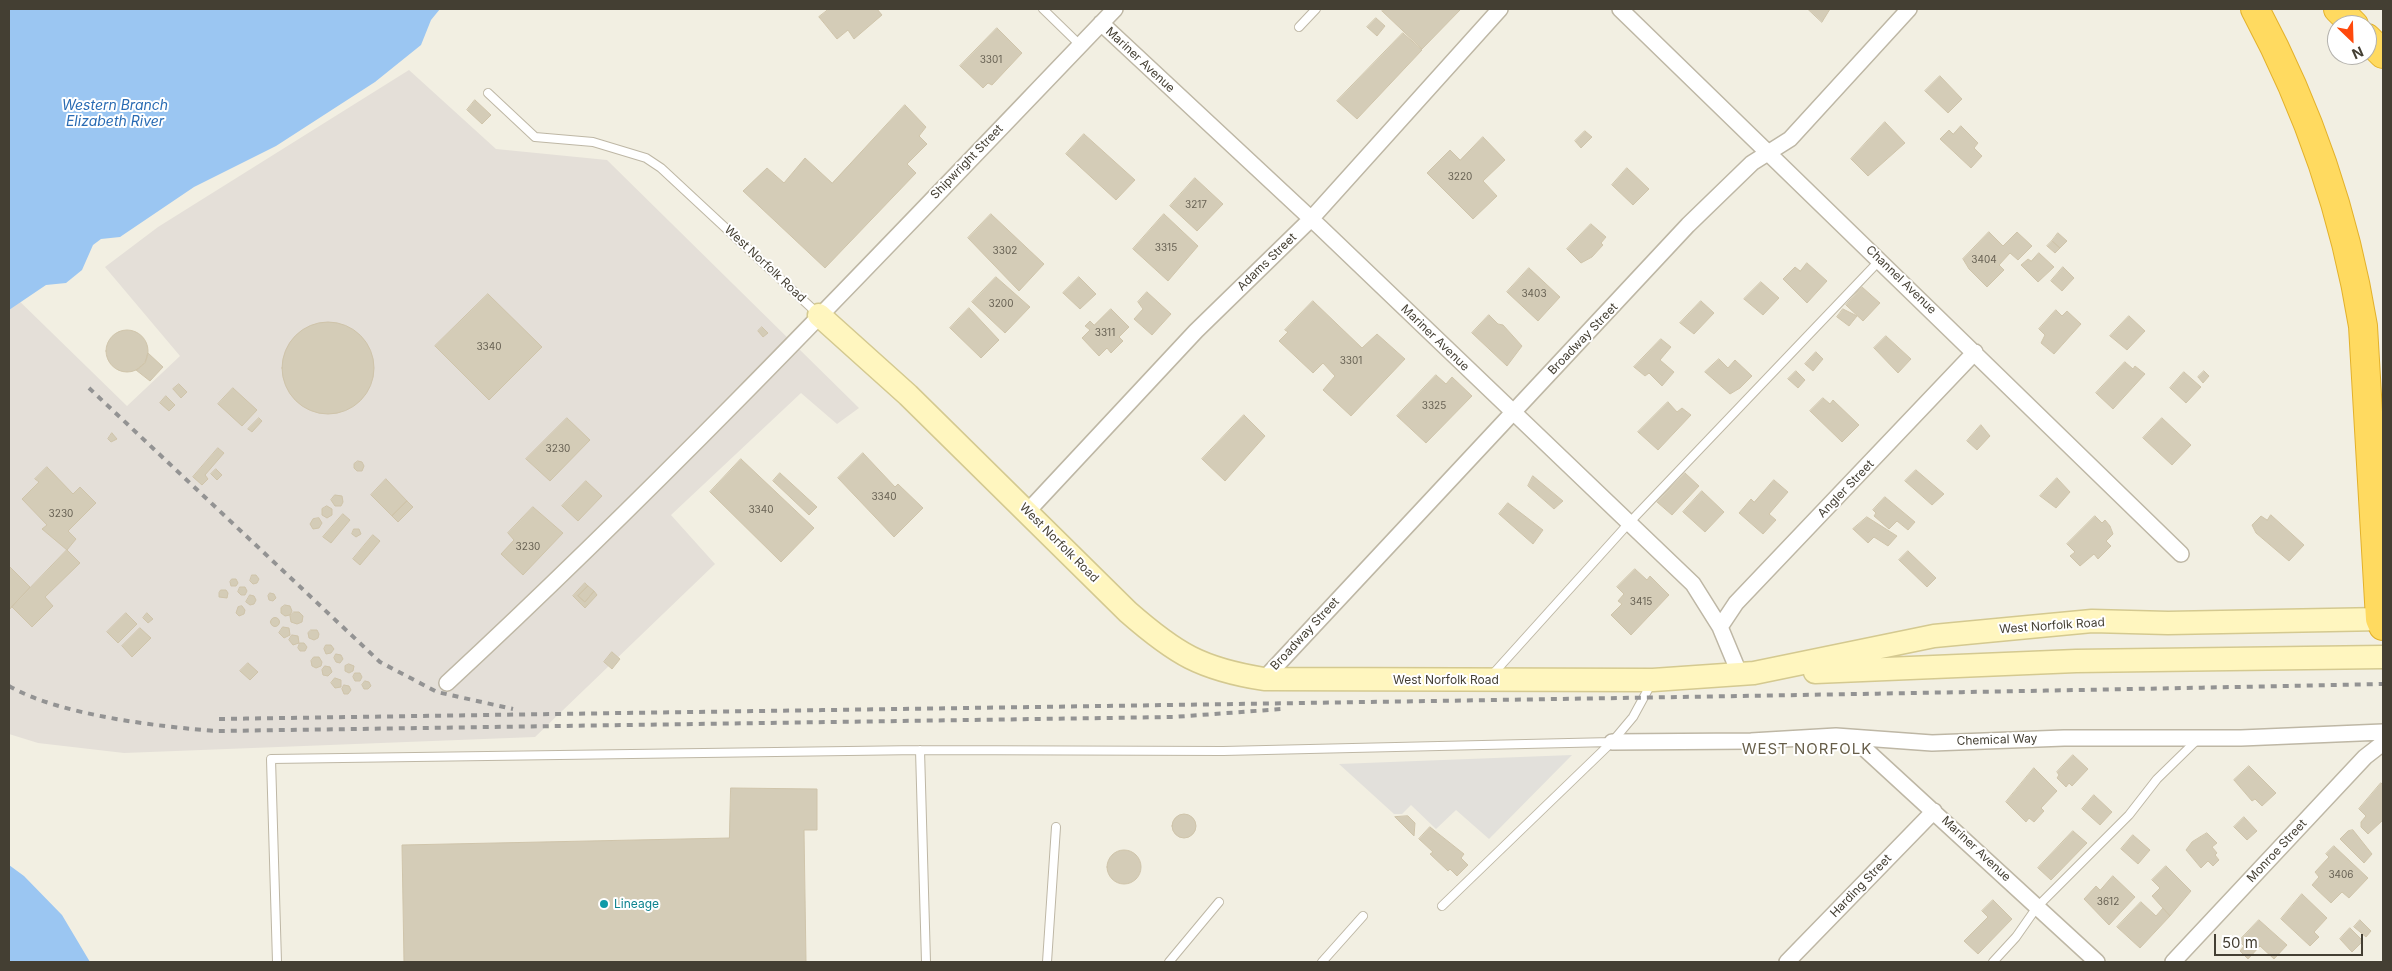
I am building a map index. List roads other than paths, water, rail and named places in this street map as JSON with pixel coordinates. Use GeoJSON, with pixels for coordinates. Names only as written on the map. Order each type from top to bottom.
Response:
{"type":"FeatureCollection","features":[{"type":"Feature","properties":{"kind":"highway"},"geometry":{"type":"LineString","coordinates":[[2255,9],[2272,41],[2307,121],[2336,204],[2357,291],[2363,326],[2382,621]]}},
{"type":"Feature","properties":{"kind":"street","name":"Shipwright Street"},"geometry":{"type":"LineString","coordinates":[[447,683],[526,610],[727,410],[1115,9]]}},
{"type":"Feature","properties":{"kind":"street","name":"Adams Street"},"geometry":{"type":"LineString","coordinates":[[1028,511],[1196,331],[1310,219],[1500,9]]}},
{"type":"Feature","properties":{"kind":"street","name":"Channel Avenue"},"geometry":{"type":"LineString","coordinates":[[1620,9],[2181,554]]}},
{"type":"Feature","properties":{"kind":"street","name":"Broadway Street"},"geometry":{"type":"LineString","coordinates":[[1264,679],[1688,225],[1752,163],[1790,139],[1909,9]]}},
{"type":"Feature","properties":{"kind":"street","name":"Mariner Avenue"},"geometry":{"type":"LineString","coordinates":[[1101,23],[1693,584],[1747,674]]}},
{"type":"Feature","properties":{"kind":"street","name":"West Norfolk Road"},"geometry":{"type":"LineString","coordinates":[[819,315],[908,395],[1028,511],[1128,612],[1159,639],[1181,654],[1210,668],[1264,679],[1653,680],[1747,674],[1922,669],[2076,661],[2383,657]]}},
{"type":"Feature","properties":{"kind":"street","name":"Angler Street"},"geometry":{"type":"LineString","coordinates":[[1720,627],[1736,603],[1975,352]]}},
{"type":"Feature","properties":{"kind":"street","name":"West Norfolk Road"},"geometry":{"type":"LineString","coordinates":[[1747,674],[1934,636],[2092,621],[2168,623],[2382,621]]}},
{"type":"Feature","properties":{"kind":"street","name":"Chemical Way"},"geometry":{"type":"LineString","coordinates":[[1612,742],[1751,740],[1836,736],[1932,743],[2064,738],[2199,738],[2383,732]]}},
{"type":"Feature","properties":{"kind":"street","name":"Mariner Avenue"},"geometry":{"type":"LineString","coordinates":[[1853,738],[2097,962]]}},
{"type":"Feature","properties":{"kind":"street","name":"Monroe Street"},"geometry":{"type":"LineString","coordinates":[[2174,962],[2366,757],[2383,743]]}},
{"type":"Feature","properties":{"kind":"street","name":"Harding Street"},"geometry":{"type":"LineString","coordinates":[[1787,962],[1934,811]]}},
{"type":"Feature","properties":{"kind":"lane"},"geometry":{"type":"LineString","coordinates":[[1043,9],[1080,45]]}},
{"type":"Feature","properties":{"kind":"lane"},"geometry":{"type":"LineString","coordinates":[[1299,27],[1316,9]]}},
{"type":"Feature","properties":{"kind":"lane","name":"West Norfolk Road"},"geometry":{"type":"LineString","coordinates":[[488,93],[535,137],[593,142],[639,156],[661,168],[819,315]]}},
{"type":"Feature","properties":{"kind":"lane"},"geometry":{"type":"LineString","coordinates":[[1487,680],[1629,523],[1880,260]]}},
{"type":"Feature","properties":{"kind":"lane"},"geometry":{"type":"LineString","coordinates":[[1442,906],[1612,742],[1633,717],[1653,680]]}},
{"type":"Feature","properties":{"kind":"lane"},"geometry":{"type":"LineString","coordinates":[[1993,962],[2016,936],[2037,906],[2129,815],[2156,779],[2199,738]]}},
{"type":"Feature","properties":{"kind":"lane"},"geometry":{"type":"LineString","coordinates":[[277,962],[271,759],[920,750],[1222,750],[1612,742]]}},
{"type":"Feature","properties":{"kind":"lane"},"geometry":{"type":"LineString","coordinates":[[920,750],[926,962]]}},
{"type":"Feature","properties":{"kind":"lane"},"geometry":{"type":"LineString","coordinates":[[1047,962],[1056,827]]}},
{"type":"Feature","properties":{"kind":"lane"},"geometry":{"type":"LineString","coordinates":[[1169,962],[1219,902]]}},
{"type":"Feature","properties":{"kind":"lane"},"geometry":{"type":"LineString","coordinates":[[1322,962],[1363,916]]}},
{"type":"Feature","properties":{"kind":"water","name":"Western Branch Elizabeth River"},"geometry":{"type":"Polygon","coordinates":[[[9,9],[440,9],[431,20],[421,45],[375,82],[276,146],[194,187],[120,237],[101,239],[93,245],[82,270],[66,283],[46,285],[9,310],[9,9]]]}},
{"type":"Feature","properties":{"kind":"water"},"geometry":{"type":"Polygon","coordinates":[[[9,865],[24,876],[62,915],[90,962],[9,962],[9,865]]]}},
{"type":"Feature","properties":{"kind":"railway"},"geometry":{"type":"LineString","coordinates":[[89,388],[380,662],[437,692],[513,709]]}},
{"type":"Feature","properties":{"kind":"railway"},"geometry":{"type":"LineString","coordinates":[[219,719],[1572,699],[2383,684]]}},
{"type":"Feature","properties":{"kind":"railway"},"geometry":{"type":"LineString","coordinates":[[9,686],[54,705],[82,712],[139,723],[218,731],[1173,717],[1282,709]]}},
{"type":"Feature","properties":{"kind":"place","name":"Lineage"},"geometry":{"type":"Point","coordinates":[604,904]}},
{"type":"Feature","properties":{"kind":"district","name":"WEST NORFOLK"},"geometry":{"type":"Point","coordinates":[1807,749]}}]}
